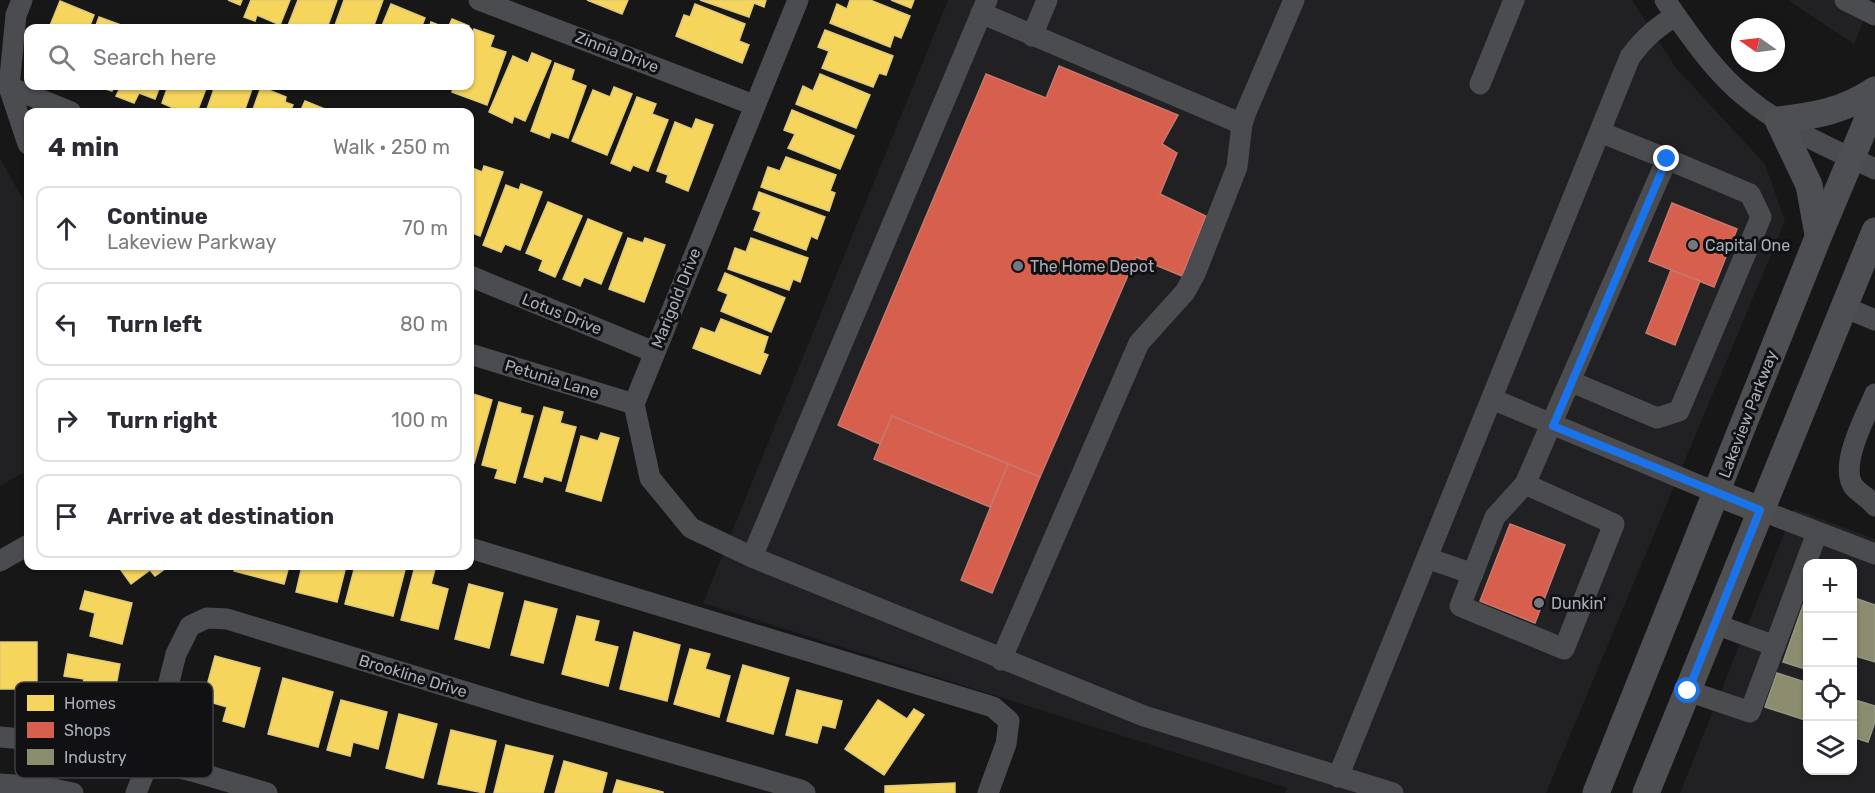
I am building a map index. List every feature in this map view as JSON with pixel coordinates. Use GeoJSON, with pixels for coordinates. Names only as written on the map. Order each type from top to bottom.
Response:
{"type":"FeatureCollection","features":[{"type":"Feature","properties":{"kind":"main road"},"geometry":{"type":"LineString","coordinates":[[1819,235],[1809,185],[1778,120],[1816,116],[1841,109],[1875,90]]}},
{"type":"Feature","properties":{"kind":"main road","name":"Lakeview Parkway"},"geometry":{"type":"LineString","coordinates":[[1596,793],[1819,235],[1875,102]]}},
{"type":"Feature","properties":{"kind":"main road"},"geometry":{"type":"LineString","coordinates":[[1646,793],[1844,307],[1870,259],[1875,231]]}},
{"type":"Feature","properties":{"kind":"main road"},"geometry":{"type":"LineString","coordinates":[[1717,493],[1760,510]]}},
{"type":"Feature","properties":{"kind":"street"},"geometry":{"type":"LineString","coordinates":[[22,0],[15,15],[9,87],[24,132]]}},
{"type":"Feature","properties":{"kind":"street","name":"Zinnia Drive"},"geometry":{"type":"LineString","coordinates":[[479,0],[519,7],[754,105]]}},
{"type":"Feature","properties":{"kind":"street","name":"Marigold Drive"},"geometry":{"type":"LineString","coordinates":[[634,404],[798,0]]}},
{"type":"Feature","properties":{"kind":"street"},"geometry":{"type":"LineString","coordinates":[[1032,36],[1047,0]]}},
{"type":"Feature","properties":{"kind":"street"},"geometry":{"type":"LineString","coordinates":[[1001,660],[1139,343],[1185,292],[1195,274],[1237,167],[1242,124],[1294,0]]}},
{"type":"Feature","properties":{"kind":"street"},"geometry":{"type":"LineString","coordinates":[[1480,84],[1514,0]]}},
{"type":"Feature","properties":{"kind":"street"},"geometry":{"type":"LineString","coordinates":[[1845,0],[1875,15]]}},
{"type":"Feature","properties":{"kind":"street"},"geometry":{"type":"LineString","coordinates":[[752,557],[984,7],[1032,36],[1242,124]]}},
{"type":"Feature","properties":{"kind":"street"},"geometry":{"type":"LineString","coordinates":[[1338,777],[1630,57],[1642,40],[1660,24],[1671,8],[1696,44],[1746,98],[1778,120],[1875,169]]}},
{"type":"Feature","properties":{"kind":"street"},"geometry":{"type":"LineString","coordinates":[[9,87],[61,108]]}},
{"type":"Feature","properties":{"kind":"street"},"geometry":{"type":"LineString","coordinates":[[1572,382],[1657,418],[1679,411],[1761,218],[1750,194],[1600,132]]}},
{"type":"Feature","properties":{"kind":"street"},"geometry":{"type":"LineString","coordinates":[[1525,484],[1614,525],[1564,649],[1460,606],[1496,517],[1525,484],[1553,426],[1667,159]]}},
{"type":"Feature","properties":{"kind":"street","name":"Lotus Drive"},"geometry":{"type":"LineString","coordinates":[[474,278],[654,352]]}},
{"type":"Feature","properties":{"kind":"street"},"geometry":{"type":"LineString","coordinates":[[1844,307],[1875,320]]}},
{"type":"Feature","properties":{"kind":"street","name":"Petunia Lane"},"geometry":{"type":"LineString","coordinates":[[474,355],[634,404]]}},
{"type":"Feature","properties":{"kind":"street"},"geometry":{"type":"LineString","coordinates":[[1875,394],[1848,462],[1849,475],[1854,487],[1875,506]]}},
{"type":"Feature","properties":{"kind":"street"},"geometry":{"type":"LineString","coordinates":[[1492,399],[1717,493]]}},
{"type":"Feature","properties":{"kind":"street"},"geometry":{"type":"LineString","coordinates":[[634,404],[650,478],[691,528],[752,557],[1143,716],[1392,793]]}},
{"type":"Feature","properties":{"kind":"street"},"geometry":{"type":"LineString","coordinates":[[1760,510],[1817,533],[1874,551]]}},
{"type":"Feature","properties":{"kind":"street"},"geometry":{"type":"LineString","coordinates":[[1688,691],[1750,712],[1817,533]]}},
{"type":"Feature","properties":{"kind":"street"},"geometry":{"type":"LineString","coordinates":[[0,561],[24,547]]}},
{"type":"Feature","properties":{"kind":"street"},"geometry":{"type":"LineString","coordinates":[[474,549],[993,707],[1009,721],[1006,744],[987,793]]}},
{"type":"Feature","properties":{"kind":"street"},"geometry":{"type":"LineString","coordinates":[[1427,558],[1473,574]]}},
{"type":"Feature","properties":{"kind":"street","name":"Brookline Drive"},"geometry":{"type":"LineString","coordinates":[[169,682],[176,654],[190,626],[207,618],[227,619],[805,793]]}},
{"type":"Feature","properties":{"kind":"street"},"geometry":{"type":"LineString","coordinates":[[1715,624],[1775,646]]}},
{"type":"Feature","properties":{"kind":"street"},"geometry":{"type":"LineString","coordinates":[[0,737],[15,738]]}},
{"type":"Feature","properties":{"kind":"street"},"geometry":{"type":"LineString","coordinates":[[213,777],[267,793]]}},
{"type":"Feature","properties":{"kind":"street","name":"Brookline Drive"},"geometry":{"type":"LineString","coordinates":[[136,793],[142,778]]}},
{"type":"Feature","properties":{"kind":"street"},"geometry":{"type":"LineString","coordinates":[[0,784],[43,787],[73,793]]}},
{"type":"Feature","properties":{"kind":"shaded area"},"geometry":{"type":"Polygon","coordinates":[[[948,0],[1632,0],[1676,68],[1765,164],[1785,221],[1546,793],[1285,793],[1287,788],[703,603],[948,0]]]}},
{"type":"Feature","properties":{"kind":"shaded area"},"geometry":{"type":"Polygon","coordinates":[[[1788,0],[1872,0],[1854,44],[1788,0]]]}},
{"type":"Feature","properties":{"kind":"shaded area"},"geometry":{"type":"Polygon","coordinates":[[[0,158],[24,201],[24,472],[0,486],[0,158]]]}},
{"type":"Feature","properties":{"kind":"shaded area"},"geometry":{"type":"Polygon","coordinates":[[[1794,509],[1875,539],[1875,793],[1680,793],[1794,509]]]}},
{"type":"Feature","properties":{"kind":"building: Homes"},"geometry":{"type":"Polygon","coordinates":[[[228,0],[242,0],[240,5],[228,0]]]}},
{"type":"Feature","properties":{"kind":"building: Homes"},"geometry":{"type":"Polygon","coordinates":[[[251,0],[290,0],[280,24],[257,15],[255,21],[244,17],[251,0]]]}},
{"type":"Feature","properties":{"kind":"building: Homes"},"geometry":{"type":"Polygon","coordinates":[[[298,0],[337,0],[328,24],[289,24],[298,0]]]}},
{"type":"Feature","properties":{"kind":"building: Homes"},"geometry":{"type":"Polygon","coordinates":[[[344,0],[383,0],[374,24],[335,24],[344,0]]]}},
{"type":"Feature","properties":{"kind":"building: Homes"},"geometry":{"type":"Polygon","coordinates":[[[587,0],[628,0],[622,14],[587,0]]]}},
{"type":"Feature","properties":{"kind":"building: Homes"},"geometry":{"type":"Polygon","coordinates":[[[700,0],[766,0],[764,7],[754,3],[749,17],[700,0]]]}},
{"type":"Feature","properties":{"kind":"building: Homes"},"geometry":{"type":"Polygon","coordinates":[[[850,0],[870,0],[910,16],[901,38],[894,35],[890,47],[830,23],[837,4],[847,9],[850,0]]]}},
{"type":"Feature","properties":{"kind":"building: Homes"},"geometry":{"type":"Polygon","coordinates":[[[891,0],[914,0],[911,8],[891,0]]]}},
{"type":"Feature","properties":{"kind":"building: Homes"},"geometry":{"type":"Polygon","coordinates":[[[60,1],[94,15],[91,24],[51,24],[60,1]]]}},
{"type":"Feature","properties":{"kind":"building: Homes"},"geometry":{"type":"Polygon","coordinates":[[[391,4],[425,18],[423,24],[383,24],[391,4]]]}},
{"type":"Feature","properties":{"kind":"building: Homes"},"geometry":{"type":"Polygon","coordinates":[[[695,4],[745,24],[739,41],[749,45],[742,63],[676,36],[684,15],[690,17],[695,4]]]}},
{"type":"Feature","properties":{"kind":"building: Homes"},"geometry":{"type":"Polygon","coordinates":[[[99,17],[118,24],[96,24],[99,17]]]}},
{"type":"Feature","properties":{"kind":"building: Homes"},"geometry":{"type":"Polygon","coordinates":[[[452,19],[464,24],[450,24],[452,19]]]}},
{"type":"Feature","properties":{"kind":"building: Homes"},"geometry":{"type":"Polygon","coordinates":[[[474,29],[494,36],[490,47],[506,52],[487,105],[452,92],[453,90],[474,90],[474,29]]]}},
{"type":"Feature","properties":{"kind":"building: Homes"},"geometry":{"type":"Polygon","coordinates":[[[825,30],[893,56],[886,75],[879,73],[873,87],[822,68],[829,51],[818,47],[825,30]]]}},
{"type":"Feature","properties":{"kind":"building: Homes"},"geometry":{"type":"Polygon","coordinates":[[[532,53],[551,61],[525,121],[514,116],[512,123],[489,112],[513,56],[528,63],[532,53]]]}},
{"type":"Feature","properties":{"kind":"building: Homes"},"geometry":{"type":"Polygon","coordinates":[[[555,63],[574,70],[571,80],[586,86],[568,138],[551,132],[549,138],[531,131],[555,63]]]}},
{"type":"Feature","properties":{"kind":"building: Homes"},"geometry":{"type":"Polygon","coordinates":[[[820,74],[870,95],[856,128],[796,104],[803,86],[813,91],[820,74]]]}},
{"type":"Feature","properties":{"kind":"building: Homes"},"geometry":{"type":"Polygon","coordinates":[[[614,87],[632,94],[607,155],[572,141],[593,90],[610,97],[614,87]]]}},
{"type":"Feature","properties":{"kind":"building: Homes"},"geometry":{"type":"Polygon","coordinates":[[[119,90],[158,90],[155,99],[139,93],[134,103],[116,96],[119,90]]]}},
{"type":"Feature","properties":{"kind":"building: Homes"},"geometry":{"type":"Polygon","coordinates":[[[167,90],[205,90],[199,108],[173,108],[162,103],[167,90]]]}},
{"type":"Feature","properties":{"kind":"building: Homes"},"geometry":{"type":"Polygon","coordinates":[[[214,90],[252,90],[245,108],[207,108],[214,90]]]}},
{"type":"Feature","properties":{"kind":"building: Homes"},"geometry":{"type":"Polygon","coordinates":[[[260,90],[268,90],[286,97],[285,102],[293,105],[292,108],[253,108],[260,90]]]}},
{"type":"Feature","properties":{"kind":"building: Homes"},"geometry":{"type":"Polygon","coordinates":[[[637,97],[656,104],[652,114],[668,120],[648,171],[633,165],[630,171],[611,163],[637,97]]]}},
{"type":"Feature","properties":{"kind":"building: Homes"},"geometry":{"type":"Polygon","coordinates":[[[305,101],[322,108],[302,108],[305,101]]]}},
{"type":"Feature","properties":{"kind":"building: Homes"},"geometry":{"type":"Polygon","coordinates":[[[792,110],[854,136],[840,169],[788,148],[795,134],[784,130],[792,110]]]}},
{"type":"Feature","properties":{"kind":"building: Homes"},"geometry":{"type":"Polygon","coordinates":[[[696,119],[713,125],[688,191],[666,182],[668,175],[657,171],[675,122],[692,129],[696,119]]]}},
{"type":"Feature","properties":{"kind":"building: Homes"},"geometry":{"type":"Polygon","coordinates":[[[786,157],[836,175],[830,191],[835,193],[829,211],[761,187],[768,167],[780,171],[786,157]]]}},
{"type":"Feature","properties":{"kind":"building: Homes"},"geometry":{"type":"Polygon","coordinates":[[[484,166],[503,172],[480,236],[474,234],[474,169],[482,172],[484,166]]]}},
{"type":"Feature","properties":{"kind":"building: Homes"},"geometry":{"type":"Polygon","coordinates":[[[521,184],[542,192],[520,250],[505,244],[501,252],[483,245],[506,185],[519,190],[521,184]]]}},
{"type":"Feature","properties":{"kind":"building: Homes"},"geometry":{"type":"Polygon","coordinates":[[[759,192],[825,217],[817,239],[811,236],[806,250],[754,230],[761,212],[753,209],[759,192]]]}},
{"type":"Feature","properties":{"kind":"building: Homes"},"geometry":{"type":"Polygon","coordinates":[[[548,202],[582,216],[555,277],[539,270],[543,260],[526,253],[548,202]]]}},
{"type":"Feature","properties":{"kind":"building: Homes"},"geometry":{"type":"Polygon","coordinates":[[[588,219],[622,233],[601,284],[584,277],[580,286],[563,279],[588,219]]]}},
{"type":"Feature","properties":{"kind":"building: Homes"},"geometry":{"type":"Polygon","coordinates":[[[628,238],[643,243],[645,238],[665,245],[644,302],[609,289],[628,238]]]}},
{"type":"Feature","properties":{"kind":"building: Homes"},"geometry":{"type":"Polygon","coordinates":[[[751,238],[808,258],[800,282],[793,279],[789,290],[728,269],[735,248],[746,252],[751,238]]]}},
{"type":"Feature","properties":{"kind":"building: Homes"},"geometry":{"type":"Polygon","coordinates":[[[725,273],[785,298],[771,332],[721,311],[728,294],[718,290],[725,273]]]}},
{"type":"Feature","properties":{"kind":"building: Homes"},"geometry":{"type":"Polygon","coordinates":[[[721,319],[768,337],[763,353],[768,355],[760,374],[693,348],[701,328],[715,333],[721,319]]]}},
{"type":"Feature","properties":{"kind":"building: Homes"},"geometry":{"type":"Polygon","coordinates":[[[474,394],[492,400],[474,463],[474,394]]]}},
{"type":"Feature","properties":{"kind":"building: Homes"},"geometry":{"type":"Polygon","coordinates":[[[499,402],[521,408],[520,413],[533,416],[515,483],[495,478],[498,469],[482,465],[499,402]]]}},
{"type":"Feature","properties":{"kind":"building: Homes"},"geometry":{"type":"Polygon","coordinates":[[[544,407],[563,412],[560,423],[576,427],[561,481],[544,476],[542,482],[524,477],[544,407]]]}},
{"type":"Feature","properties":{"kind":"building: Homes"},"geometry":{"type":"Polygon","coordinates":[[[601,433],[619,438],[601,501],[566,491],[581,436],[598,441],[601,433]]]}},
{"type":"Feature","properties":{"kind":"building: Homes"},"geometry":{"type":"Polygon","coordinates":[[[121,570],[150,570],[131,584],[121,570]]]}},
{"type":"Feature","properties":{"kind":"building: Homes"},"geometry":{"type":"Polygon","coordinates":[[[150,570],[163,570],[155,576],[150,570]]]}},
{"type":"Feature","properties":{"kind":"building: Homes"},"geometry":{"type":"Polygon","coordinates":[[[234,570],[288,570],[284,584],[234,570]]]}},
{"type":"Feature","properties":{"kind":"building: Homes"},"geometry":{"type":"Polygon","coordinates":[[[301,570],[345,570],[337,602],[296,592],[301,570]]]}},
{"type":"Feature","properties":{"kind":"building: Homes"},"geometry":{"type":"Polygon","coordinates":[[[354,570],[405,570],[393,616],[345,604],[354,570]]]}},
{"type":"Feature","properties":{"kind":"building: Homes"},"geometry":{"type":"Polygon","coordinates":[[[414,570],[435,570],[431,584],[448,589],[438,629],[401,620],[414,570]]]}},
{"type":"Feature","properties":{"kind":"building: Homes"},"geometry":{"type":"Polygon","coordinates":[[[469,584],[503,593],[489,648],[455,639],[469,584]]]}},
{"type":"Feature","properties":{"kind":"building: Homes"},"geometry":{"type":"Polygon","coordinates":[[[85,591],[132,603],[122,644],[90,636],[95,613],[80,609],[85,591]]]}},
{"type":"Feature","properties":{"kind":"building: Homes"},"geometry":{"type":"Polygon","coordinates":[[[525,601],[557,609],[543,663],[511,655],[525,601]]]}},
{"type":"Feature","properties":{"kind":"building: Homes"},"geometry":{"type":"Polygon","coordinates":[[[577,616],[599,621],[594,641],[618,647],[608,686],[562,674],[577,616]]]}},
{"type":"Feature","properties":{"kind":"building: Homes"},"geometry":{"type":"Polygon","coordinates":[[[634,632],[680,645],[667,701],[620,689],[634,632]]]}},
{"type":"Feature","properties":{"kind":"building: Homes"},"geometry":{"type":"Polygon","coordinates":[[[0,642],[37,642],[37,682],[15,682],[15,689],[0,689],[0,642]]]}},
{"type":"Feature","properties":{"kind":"building: Homes"},"geometry":{"type":"Polygon","coordinates":[[[690,649],[710,654],[705,669],[730,676],[719,717],[674,704],[690,649]]]}},
{"type":"Feature","properties":{"kind":"building: Homes"},"geometry":{"type":"Polygon","coordinates":[[[68,654],[120,664],[117,682],[83,682],[84,679],[64,676],[68,654]]]}},
{"type":"Feature","properties":{"kind":"building: Homes"},"geometry":{"type":"Polygon","coordinates":[[[215,656],[260,668],[244,727],[223,721],[227,707],[213,703],[213,682],[208,682],[215,656]]]}},
{"type":"Feature","properties":{"kind":"building: Homes"},"geometry":{"type":"Polygon","coordinates":[[[743,665],[789,678],[773,734],[727,721],[743,665]]]}},
{"type":"Feature","properties":{"kind":"building: Homes"},"geometry":{"type":"Polygon","coordinates":[[[283,678],[333,692],[318,747],[268,734],[283,678]]]}},
{"type":"Feature","properties":{"kind":"building: Homes"},"geometry":{"type":"Polygon","coordinates":[[[797,690],[842,701],[835,728],[822,725],[817,743],[786,735],[797,690]]]}},
{"type":"Feature","properties":{"kind":"building: Homes"},"geometry":{"type":"Polygon","coordinates":[[[341,700],[387,712],[378,749],[353,742],[350,756],[327,750],[341,700]]]}},
{"type":"Feature","properties":{"kind":"building: Homes"},"geometry":{"type":"Polygon","coordinates":[[[878,700],[907,719],[914,709],[924,715],[884,775],[845,749],[878,700]]]}},
{"type":"Feature","properties":{"kind":"building: Homes"},"geometry":{"type":"Polygon","coordinates":[[[399,714],[437,724],[423,778],[386,768],[399,714]]]}},
{"type":"Feature","properties":{"kind":"building: Homes"},"geometry":{"type":"Polygon","coordinates":[[[451,730],[496,741],[484,793],[438,784],[451,730]]]}},
{"type":"Feature","properties":{"kind":"building: Homes"},"geometry":{"type":"Polygon","coordinates":[[[506,745],[553,756],[543,793],[494,793],[506,745]]]}},
{"type":"Feature","properties":{"kind":"building: Homes"},"geometry":{"type":"Polygon","coordinates":[[[564,761],[607,773],[602,793],[555,793],[564,761]]]}},
{"type":"Feature","properties":{"kind":"building: Homes"},"geometry":{"type":"Polygon","coordinates":[[[617,780],[663,792],[663,793],[613,793],[617,780]]]}},
{"type":"Feature","properties":{"kind":"building: Homes"},"geometry":{"type":"Polygon","coordinates":[[[955,783],[955,793],[885,793],[885,786],[955,783]]]}},
{"type":"Feature","properties":{"kind":"building: Shops","name":"The Home Depot"},"geometry":{"type":"Polygon","coordinates":[[[1059,66],[1178,115],[1162,144],[1177,153],[1160,194],[1206,216],[1182,276],[1136,257],[1040,477],[892,416],[880,444],[838,425],[986,74],[1046,98],[1059,66]]]}},
{"type":"Feature","properties":{"kind":"building: Shops","name":"Capital One"},"geometry":{"type":"Polygon","coordinates":[[[1672,203],[1737,229],[1714,287],[1649,261],[1672,203]]]}},
{"type":"Feature","properties":{"kind":"building: Shops"},"geometry":{"type":"Polygon","coordinates":[[[1671,270],[1700,281],[1675,345],[1646,333],[1671,270]]]}},
{"type":"Feature","properties":{"kind":"building: Shops"},"geometry":{"type":"Polygon","coordinates":[[[892,416],[1008,464],[990,507],[874,459],[892,416]]]}},
{"type":"Feature","properties":{"kind":"building: Shops"},"geometry":{"type":"Polygon","coordinates":[[[1008,464],[1040,477],[992,593],[961,580],[1008,464]]]}},
{"type":"Feature","properties":{"kind":"building: Shops"},"geometry":{"type":"Polygon","coordinates":[[[1510,524],[1565,545],[1535,623],[1480,601],[1510,524]]]}},
{"type":"Feature","properties":{"kind":"building: Industry"},"geometry":{"type":"Polygon","coordinates":[[[1857,599],[1875,605],[1875,662],[1857,657],[1857,599]]]}},
{"type":"Feature","properties":{"kind":"building: Industry"},"geometry":{"type":"Polygon","coordinates":[[[1803,605],[1803,668],[1783,662],[1803,605]]]}},
{"type":"Feature","properties":{"kind":"building: Industry"},"geometry":{"type":"Polygon","coordinates":[[[1777,673],[1803,681],[1803,719],[1765,707],[1777,673]]]}},
{"type":"Feature","properties":{"kind":"building: Industry"},"geometry":{"type":"Polygon","coordinates":[[[1857,701],[1875,706],[1875,722],[1868,742],[1857,739],[1857,701]]]}},
{"type":"Feature","properties":{"kind":"place","name":"Capital One"},"geometry":{"type":"Point","coordinates":[1693,245]}},
{"type":"Feature","properties":{"kind":"place","name":"The Home Depot"},"geometry":{"type":"Point","coordinates":[1018,266]}},
{"type":"Feature","properties":{"kind":"place","name":"Dunkin'"},"geometry":{"type":"Point","coordinates":[1539,603]}},
{"type":"Feature","properties":{"kind":"route"},"geometry":{"type":"LineString","coordinates":[[1667,159],[1553,426],[1760,510],[1688,691]]}}]}
